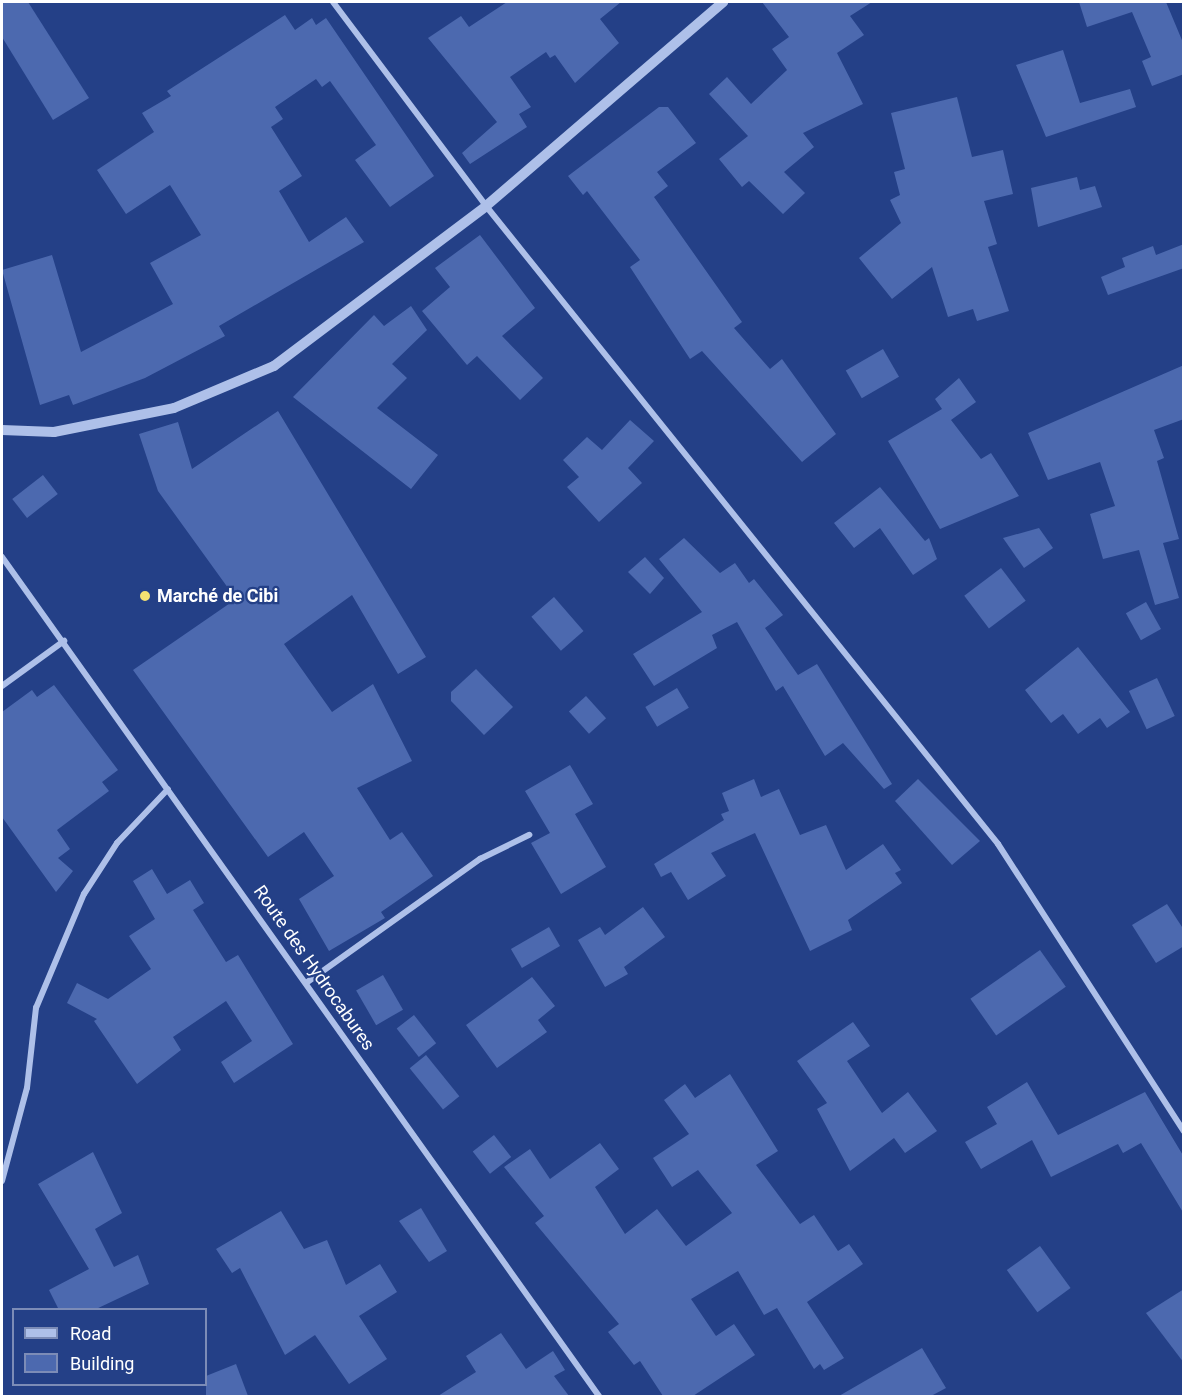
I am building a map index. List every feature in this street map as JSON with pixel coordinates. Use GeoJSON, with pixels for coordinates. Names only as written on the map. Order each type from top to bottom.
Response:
{"type":"FeatureCollection","features":[{"type":"Feature","properties":{"kind":"street"},"geometry":{"type":"LineString","coordinates":[[333,2],[486,206],[998,844],[1184,1131]]}},
{"type":"Feature","properties":{"kind":"street"},"geometry":{"type":"LineString","coordinates":[[2,430],[54,432],[174,408],[274,366],[486,206],[723,2]]}},
{"type":"Feature","properties":{"kind":"street","name":"Route des Hydrocabures"},"geometry":{"type":"LineString","coordinates":[[2,557],[600,1396]]}},
{"type":"Feature","properties":{"kind":"street"},"geometry":{"type":"LineString","coordinates":[[2,686],[64,641]]}},
{"type":"Feature","properties":{"kind":"street"},"geometry":{"type":"LineString","coordinates":[[2,1181],[27,1088],[36,1008],[84,894],[117,843],[168,789]]}},
{"type":"Feature","properties":{"kind":"street"},"geometry":{"type":"LineString","coordinates":[[306,983],[480,859],[529,835]]}},
{"type":"Feature","properties":{"kind":"building"},"geometry":{"type":"Polygon","coordinates":[[[2,2],[28,2],[89,98],[53,120],[2,37],[2,2]]]}},
{"type":"Feature","properties":{"kind":"building"},"geometry":{"type":"Polygon","coordinates":[[[507,2],[621,2],[600,19],[619,43],[575,83],[555,55],[550,58],[546,52],[510,77],[531,107],[519,114],[527,127],[470,164],[462,153],[497,122],[428,38],[461,16],[469,27],[507,2]]]}},
{"type":"Feature","properties":{"kind":"building"},"geometry":{"type":"Polygon","coordinates":[[[762,2],[872,2],[850,16],[864,35],[837,53],[863,104],[803,133],[814,147],[784,172],[805,193],[783,214],[749,181],[742,187],[719,159],[748,136],[709,94],[727,77],[751,104],[787,70],[772,49],[789,37],[762,2]]]}},
{"type":"Feature","properties":{"kind":"building"},"geometry":{"type":"Polygon","coordinates":[[[1079,2],[1166,2],[1184,45],[1184,74],[1152,86],[1142,61],[1151,57],[1132,12],[1087,27],[1079,2]]]}},
{"type":"Feature","properties":{"kind":"building"},"geometry":{"type":"Polygon","coordinates":[[[285,15],[295,30],[312,18],[316,25],[326,18],[434,176],[390,207],[355,160],[376,145],[330,81],[322,87],[316,79],[275,107],[283,119],[271,127],[302,176],[279,191],[309,242],[346,217],[364,242],[219,326],[225,336],[145,378],[73,405],[69,395],[40,405],[2,270],[52,255],[81,352],[173,304],[150,263],[201,235],[170,185],[126,214],[97,170],[154,132],[142,113],[171,96],[167,91],[285,15]]]}},
{"type":"Feature","properties":{"kind":"building"},"geometry":{"type":"Polygon","coordinates":[[[1063,50],[1080,103],[1130,89],[1136,107],[1046,137],[1016,65],[1063,50]]]}},
{"type":"Feature","properties":{"kind":"building"},"geometry":{"type":"Polygon","coordinates":[[[957,97],[972,157],[1003,150],[1013,194],[984,201],[997,244],[988,247],[1009,311],[977,321],[973,309],[948,317],[932,267],[892,299],[859,258],[901,223],[890,200],[900,195],[894,172],[905,169],[891,113],[957,97]]]}},
{"type":"Feature","properties":{"kind":"building"},"geometry":{"type":"Polygon","coordinates":[[[659,107],[668,107],[696,143],[657,172],[668,186],[654,197],[742,322],[734,328],[770,369],[782,359],[836,434],[802,462],[702,351],[690,359],[630,267],[640,260],[587,191],[583,195],[568,176],[659,107]]]}},
{"type":"Feature","properties":{"kind":"building"},"geometry":{"type":"Polygon","coordinates":[[[1077,177],[1080,190],[1095,186],[1102,207],[1038,227],[1031,188],[1077,177]]]}},
{"type":"Feature","properties":{"kind":"building"},"geometry":{"type":"Polygon","coordinates":[[[480,235],[535,308],[502,336],[543,378],[520,400],[477,356],[467,365],[422,311],[450,287],[435,268],[480,235]]]}},
{"type":"Feature","properties":{"kind":"building"},"geometry":{"type":"Polygon","coordinates":[[[1184,244],[1184,268],[1108,295],[1101,277],[1125,267],[1122,258],[1153,246],[1156,255],[1184,244]]]}},
{"type":"Feature","properties":{"kind":"building"},"geometry":{"type":"Polygon","coordinates":[[[411,306],[427,330],[392,364],[407,378],[377,408],[438,455],[411,489],[293,397],[374,315],[384,326],[411,306]]]}},
{"type":"Feature","properties":{"kind":"building"},"geometry":{"type":"Polygon","coordinates":[[[883,349],[899,377],[862,398],[846,370],[883,349]]]}},
{"type":"Feature","properties":{"kind":"building"},"geometry":{"type":"Polygon","coordinates":[[[1184,365],[1184,419],[1154,430],[1164,458],[1157,461],[1179,539],[1163,543],[1179,598],[1155,605],[1139,550],[1103,559],[1090,514],[1115,506],[1100,462],[1048,480],[1028,433],[1184,365]]]}},
{"type":"Feature","properties":{"kind":"building"},"geometry":{"type":"Polygon","coordinates":[[[959,378],[976,402],[951,420],[981,459],[991,453],[1019,496],[940,529],[888,441],[942,409],[935,399],[959,378]]]}},
{"type":"Feature","properties":{"kind":"building"},"geometry":{"type":"Polygon","coordinates":[[[278,411],[426,657],[398,674],[352,595],[284,644],[332,712],[373,684],[412,761],[357,788],[390,840],[402,832],[433,876],[381,912],[385,918],[329,951],[299,899],[334,876],[304,832],[268,857],[133,670],[236,599],[158,491],[139,434],[178,422],[192,469],[278,411]]]}},
{"type":"Feature","properties":{"kind":"building"},"geometry":{"type":"Polygon","coordinates":[[[630,420],[654,441],[628,468],[642,483],[599,522],[567,487],[579,477],[563,460],[587,437],[602,450],[630,420]]]}},
{"type":"Feature","properties":{"kind":"building"},"geometry":{"type":"Polygon","coordinates":[[[43,475],[58,494],[27,518],[12,499],[43,475]]]}},
{"type":"Feature","properties":{"kind":"building"},"geometry":{"type":"Polygon","coordinates":[[[880,487],[925,541],[929,538],[937,559],[913,575],[880,528],[854,548],[834,523],[880,487]]]}},
{"type":"Feature","properties":{"kind":"building"},"geometry":{"type":"Polygon","coordinates":[[[1039,528],[1053,548],[1024,568],[1003,538],[1039,528]]]}},
{"type":"Feature","properties":{"kind":"building"},"geometry":{"type":"Polygon","coordinates":[[[684,538],[720,573],[735,563],[749,583],[754,579],[783,615],[765,628],[798,675],[817,664],[892,784],[884,789],[843,743],[825,756],[783,686],[776,691],[737,622],[712,635],[717,648],[654,686],[633,654],[702,612],[659,559],[684,538]]]}},
{"type":"Feature","properties":{"kind":"building"},"geometry":{"type":"Polygon","coordinates":[[[645,557],[664,578],[650,594],[628,572],[645,557]]]}},
{"type":"Feature","properties":{"kind":"building"},"geometry":{"type":"Polygon","coordinates":[[[1001,568],[1026,601],[989,628],[964,596],[1001,568]]]}},
{"type":"Feature","properties":{"kind":"building"},"geometry":{"type":"Polygon","coordinates":[[[554,597],[584,631],[561,651],[531,617],[554,597]]]}},
{"type":"Feature","properties":{"kind":"building"},"geometry":{"type":"Polygon","coordinates":[[[1146,602],[1161,629],[1141,640],[1126,613],[1146,602]]]}},
{"type":"Feature","properties":{"kind":"building"},"geometry":{"type":"Polygon","coordinates":[[[1078,647],[1130,712],[1107,728],[1100,718],[1078,734],[1063,714],[1051,723],[1025,690],[1078,647]]]}},
{"type":"Feature","properties":{"kind":"building"},"geometry":{"type":"Polygon","coordinates":[[[476,669],[513,707],[484,735],[451,701],[451,692],[476,669]]]}},
{"type":"Feature","properties":{"kind":"building"},"geometry":{"type":"Polygon","coordinates":[[[1157,678],[1175,716],[1147,729],[1129,691],[1157,678]]]}},
{"type":"Feature","properties":{"kind":"building"},"geometry":{"type":"Polygon","coordinates":[[[54,685],[118,770],[102,782],[109,791],[57,830],[70,849],[58,858],[73,871],[56,892],[2,817],[2,712],[32,690],[37,697],[54,685]]]}},
{"type":"Feature","properties":{"kind":"building"},"geometry":{"type":"Polygon","coordinates":[[[677,688],[689,708],[657,727],[645,707],[677,688]]]}},
{"type":"Feature","properties":{"kind":"building"},"geometry":{"type":"Polygon","coordinates":[[[586,696],[606,718],[589,734],[569,711],[586,696]]]}},
{"type":"Feature","properties":{"kind":"building"},"geometry":{"type":"Polygon","coordinates":[[[570,765],[593,804],[575,814],[606,867],[561,894],[531,843],[550,833],[525,791],[570,765]]]}},
{"type":"Feature","properties":{"kind":"building"},"geometry":{"type":"Polygon","coordinates":[[[754,779],[761,797],[779,789],[800,835],[826,825],[846,870],[883,844],[901,870],[895,873],[902,883],[848,920],[852,930],[810,951],[755,833],[711,853],[726,876],[688,900],[671,872],[661,877],[654,864],[724,820],[721,814],[729,811],[722,793],[754,779]]]}},
{"type":"Feature","properties":{"kind":"building"},"geometry":{"type":"Polygon","coordinates":[[[918,779],[980,841],[952,865],[895,801],[918,779]]]}},
{"type":"Feature","properties":{"kind":"building"},"geometry":{"type":"Polygon","coordinates":[[[152,869],[167,894],[190,880],[204,903],[193,910],[226,962],[238,955],[293,1044],[234,1083],[221,1062],[252,1041],[226,1001],[173,1037],[181,1050],[137,1084],[94,1021],[97,1019],[67,1003],[77,983],[108,999],[151,969],[129,936],[155,919],[133,881],[152,869]]]}},
{"type":"Feature","properties":{"kind":"building"},"geometry":{"type":"Polygon","coordinates":[[[1167,904],[1184,930],[1184,946],[1156,963],[1132,925],[1167,904]]]}},
{"type":"Feature","properties":{"kind":"building"},"geometry":{"type":"Polygon","coordinates":[[[643,907],[665,937],[624,967],[628,974],[605,987],[578,940],[600,927],[605,935],[643,907]]]}},
{"type":"Feature","properties":{"kind":"building"},"geometry":{"type":"Polygon","coordinates":[[[549,927],[560,946],[522,968],[511,949],[549,927]]]}},
{"type":"Feature","properties":{"kind":"building"},"geometry":{"type":"Polygon","coordinates":[[[1040,950],[1066,987],[996,1036],[970,999],[1040,950]]]}},
{"type":"Feature","properties":{"kind":"building"},"geometry":{"type":"Polygon","coordinates":[[[383,975],[403,1010],[376,1025],[356,991],[383,975]]]}},
{"type":"Feature","properties":{"kind":"building"},"geometry":{"type":"Polygon","coordinates":[[[532,977],[555,1006],[538,1020],[547,1032],[497,1068],[466,1025],[532,977]]]}},
{"type":"Feature","properties":{"kind":"building"},"geometry":{"type":"Polygon","coordinates":[[[414,1015],[436,1043],[419,1057],[397,1029],[414,1015]]]}},
{"type":"Feature","properties":{"kind":"building"},"geometry":{"type":"Polygon","coordinates":[[[853,1022],[870,1046],[847,1061],[882,1113],[908,1092],[937,1131],[905,1153],[894,1138],[850,1171],[817,1109],[827,1103],[797,1061],[853,1022]]]}},
{"type":"Feature","properties":{"kind":"building"},"geometry":{"type":"Polygon","coordinates":[[[426,1055],[459,1096],[443,1109],[410,1068],[426,1055]]]}},
{"type":"Feature","properties":{"kind":"building"},"geometry":{"type":"Polygon","coordinates":[[[730,1074],[778,1151],[756,1165],[800,1224],[814,1215],[838,1251],[849,1244],[863,1264],[807,1302],[844,1358],[824,1370],[820,1364],[814,1369],[777,1308],[764,1315],[738,1271],[691,1299],[716,1336],[734,1324],[755,1355],[693,1396],[663,1396],[640,1361],[634,1365],[608,1332],[619,1324],[535,1223],[544,1216],[504,1167],[530,1149],[550,1179],[600,1143],[619,1169],[595,1187],[625,1234],[657,1209],[686,1246],[732,1213],[698,1170],[672,1187],[653,1158],[689,1134],[664,1100],[685,1084],[695,1098],[730,1074]]]}},
{"type":"Feature","properties":{"kind":"building"},"geometry":{"type":"Polygon","coordinates":[[[1027,1082],[1058,1135],[1145,1092],[1184,1157],[1184,1214],[1141,1143],[1123,1153],[1118,1144],[1051,1177],[1032,1140],[981,1169],[965,1142],[997,1124],[987,1107],[1027,1082]]]}},
{"type":"Feature","properties":{"kind":"building"},"geometry":{"type":"Polygon","coordinates":[[[494,1135],[511,1157],[490,1174],[473,1152],[494,1135]]]}},
{"type":"Feature","properties":{"kind":"building"},"geometry":{"type":"Polygon","coordinates":[[[93,1152],[122,1213],[95,1229],[114,1267],[138,1255],[149,1284],[98,1308],[58,1308],[49,1290],[89,1269],[38,1184],[93,1152]]]}},
{"type":"Feature","properties":{"kind":"building"},"geometry":{"type":"Polygon","coordinates":[[[421,1208],[447,1251],[429,1262],[399,1221],[421,1208]]]}},
{"type":"Feature","properties":{"kind":"building"},"geometry":{"type":"Polygon","coordinates":[[[281,1211],[304,1249],[327,1240],[346,1285],[380,1264],[397,1292],[359,1316],[387,1359],[349,1384],[315,1335],[285,1355],[240,1268],[232,1273],[216,1249],[281,1211]]]}},
{"type":"Feature","properties":{"kind":"building"},"geometry":{"type":"Polygon","coordinates":[[[1040,1246],[1071,1288],[1037,1312],[1007,1270],[1040,1246]]]}},
{"type":"Feature","properties":{"kind":"building"},"geometry":{"type":"Polygon","coordinates":[[[1184,1289],[1184,1363],[1146,1313],[1184,1289]]]}},
{"type":"Feature","properties":{"kind":"building"},"geometry":{"type":"Polygon","coordinates":[[[501,1333],[526,1369],[553,1351],[565,1370],[554,1376],[569,1396],[438,1396],[476,1372],[466,1356],[501,1333]]]}},
{"type":"Feature","properties":{"kind":"building"},"geometry":{"type":"Polygon","coordinates":[[[922,1348],[946,1388],[931,1396],[839,1396],[922,1348]]]}},
{"type":"Feature","properties":{"kind":"building"},"geometry":{"type":"Polygon","coordinates":[[[236,1364],[248,1396],[206,1396],[207,1376],[236,1364]]]}},
{"type":"Feature","properties":{"kind":"place","name":"Marché de Cibi"},"geometry":{"type":"Point","coordinates":[145,596]}}]}
